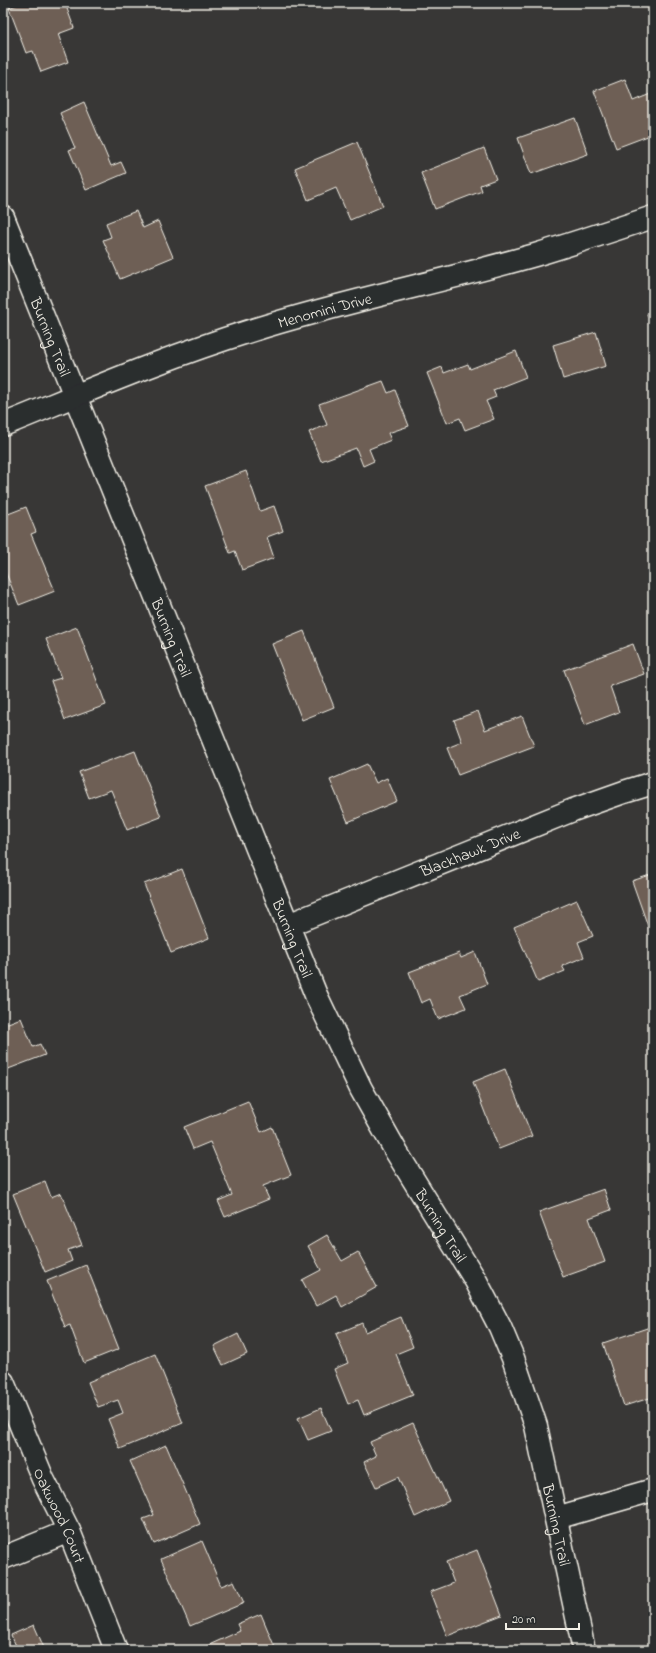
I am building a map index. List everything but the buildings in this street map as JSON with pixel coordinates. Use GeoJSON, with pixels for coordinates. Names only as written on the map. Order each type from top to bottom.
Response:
{"type":"FeatureCollection","features":[{"type":"Feature","properties":{"kind":"street","name":"Burning Trail"},"geometry":{"type":"LineString","coordinates":[[3,217],[316,995],[361,1089],[397,1152],[476,1281],[500,1327],[513,1358],[536,1426],[584,1650]]}},
{"type":"Feature","properties":{"kind":"street","name":"Menomini Drive"},"geometry":{"type":"LineString","coordinates":[[3,425],[194,349],[251,330],[329,308],[534,255],[653,217]]}},
{"type":"Feature","properties":{"kind":"street","name":"Blackhawk Drive"},"geometry":{"type":"LineString","coordinates":[[288,925],[573,810],[653,783]]}},
{"type":"Feature","properties":{"kind":"street","name":"Oakwood Court"},"geometry":{"type":"LineString","coordinates":[[3,1382],[43,1479],[69,1531],[116,1650]]}},
{"type":"Feature","properties":{"kind":"street"},"geometry":{"type":"LineString","coordinates":[[556,1518],[653,1490]]}},
{"type":"Feature","properties":{"kind":"street"},"geometry":{"type":"LineString","coordinates":[[3,1558],[69,1531]]}}]}
